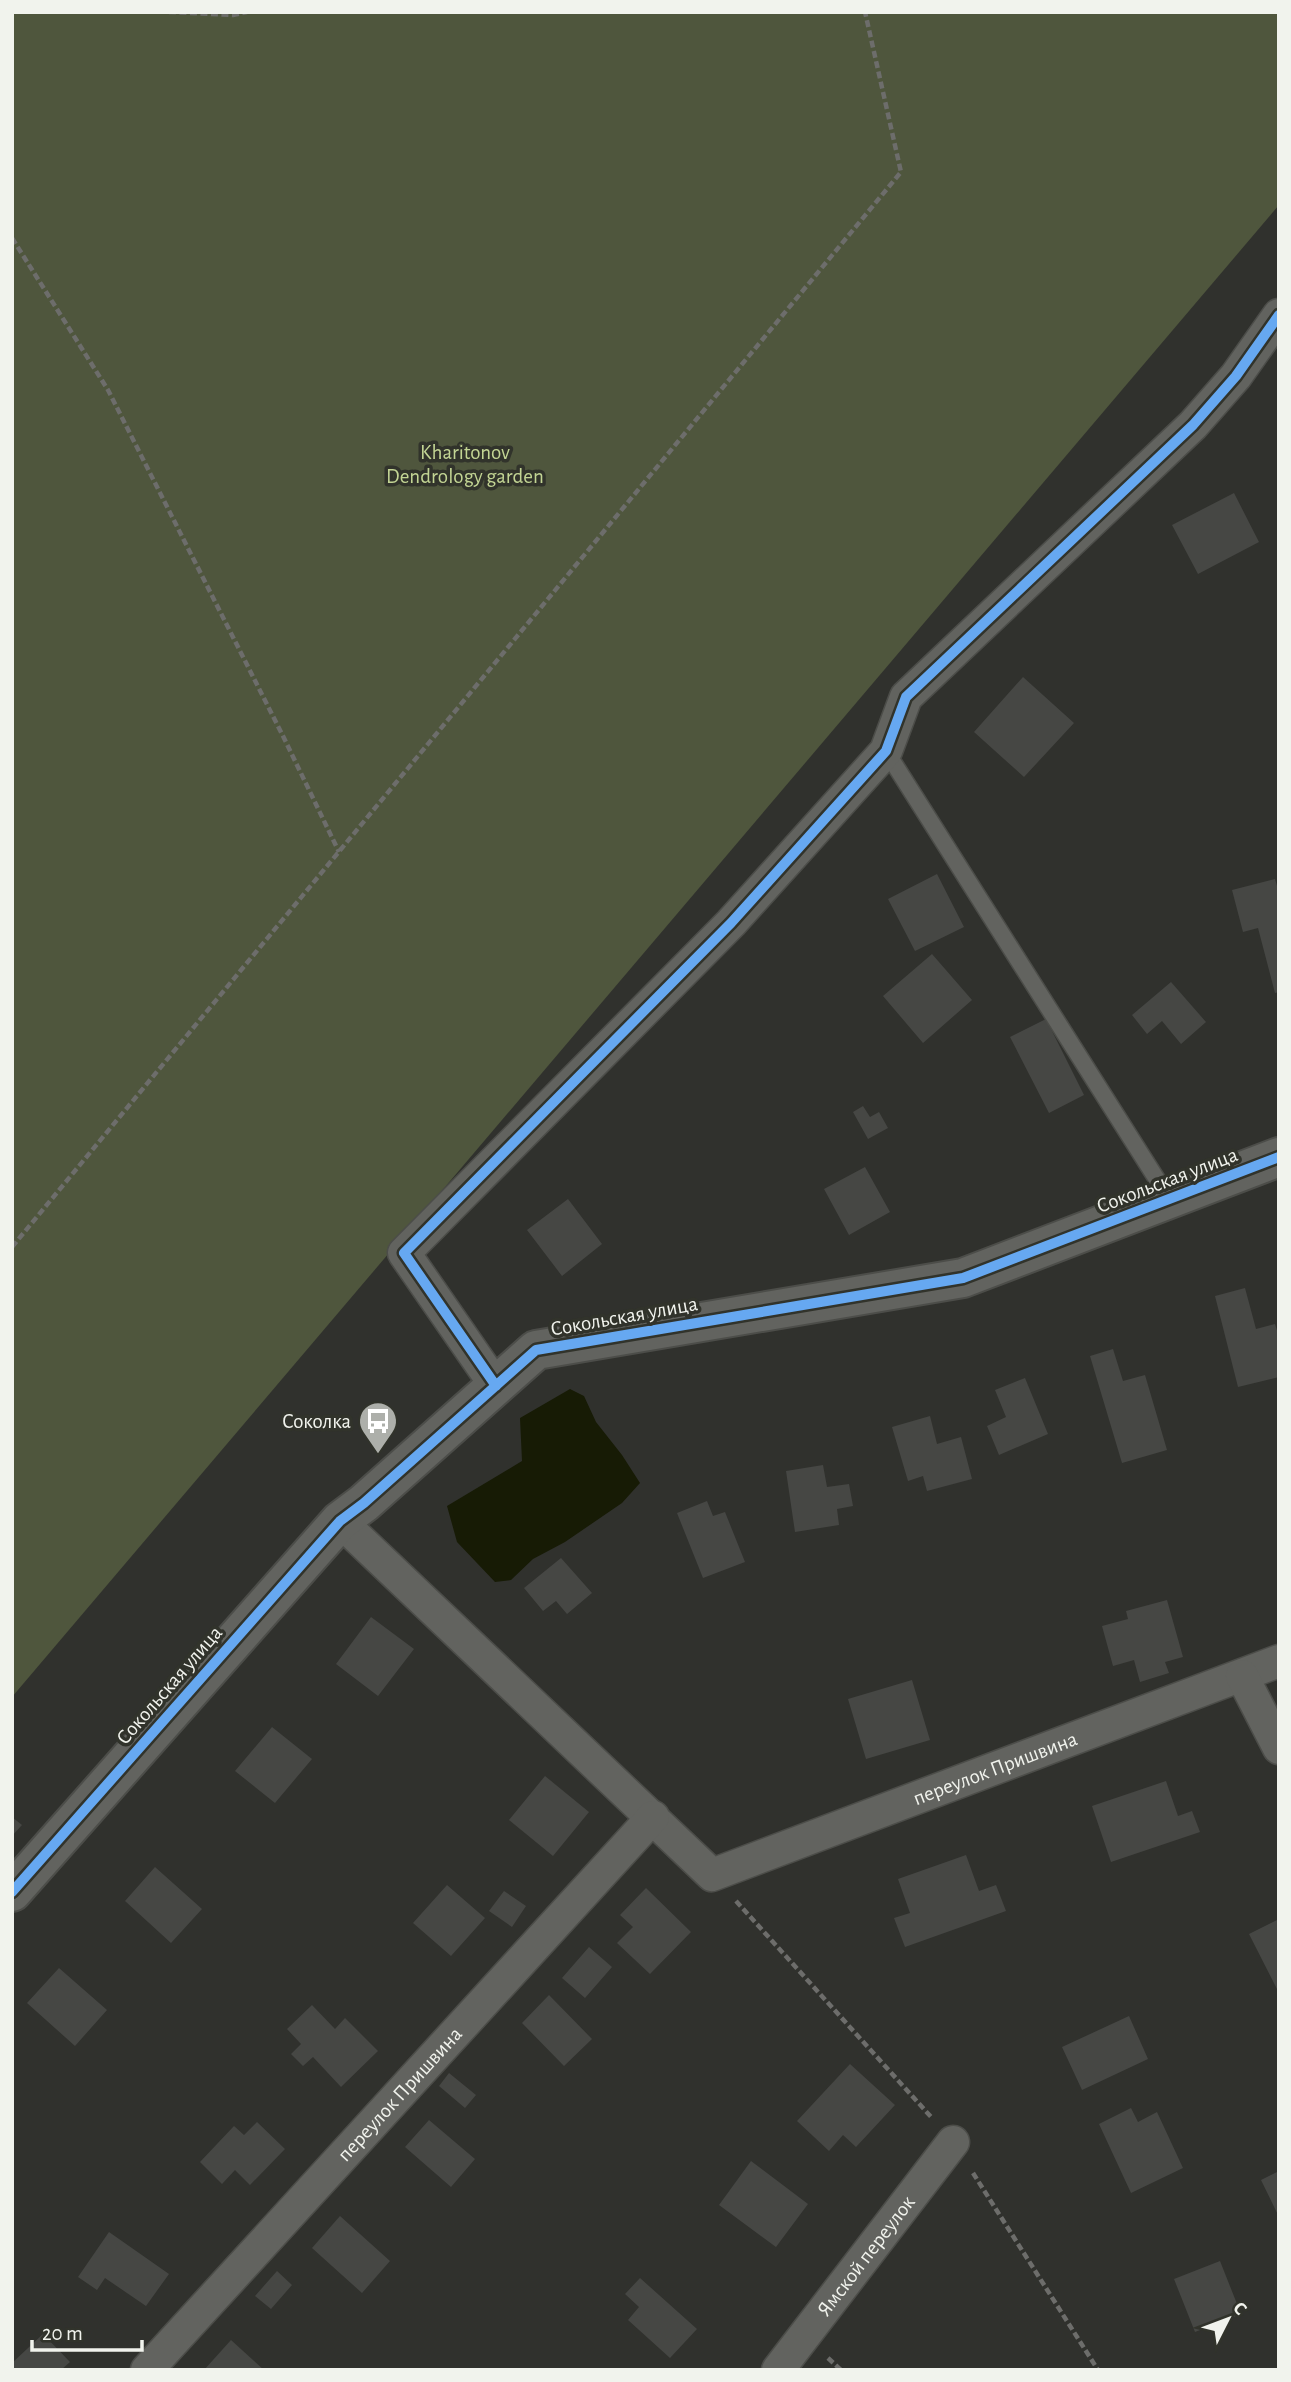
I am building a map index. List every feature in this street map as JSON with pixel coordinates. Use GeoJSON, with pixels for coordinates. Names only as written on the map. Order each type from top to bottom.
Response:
{"type":"FeatureCollection","features":[{"type":"Feature","properties":{"kind":"street"},"geometry":{"type":"LineString","coordinates":[[496,1386],[404,1253],[731,923],[886,751],[906,697],[1192,425],[1236,376],[1279,315]]}},
{"type":"Feature","properties":{"kind":"street","name":"Сокольская улица"},"geometry":{"type":"LineString","coordinates":[[12,1892],[340,1521],[364,1503],[536,1350],[963,1278],[1279,1157]]}},
{"type":"Feature","properties":{"kind":"street"},"geometry":{"type":"LineString","coordinates":[[340,1521],[712,1875]]}},
{"type":"Feature","properties":{"kind":"street","name":"переулок Пришвина"},"geometry":{"type":"LineString","coordinates":[[712,1875],[1279,1661]]}},
{"type":"Feature","properties":{"kind":"street"},"geometry":{"type":"LineString","coordinates":[[1242,1675],[1279,1748]]}},
{"type":"Feature","properties":{"kind":"street","name":"переулок Пришвина"},"geometry":{"type":"LineString","coordinates":[[147,2370],[653,1817]]}},
{"type":"Feature","properties":{"kind":"street","name":"Ямской переулок"},"geometry":{"type":"LineString","coordinates":[[778,2370],[954,2143]]}},
{"type":"Feature","properties":{"kind":"lane"},"geometry":{"type":"LineString","coordinates":[[886,751],[1170,1200]]}},
{"type":"Feature","properties":{"kind":"path"},"geometry":{"type":"LineString","coordinates":[[169,12],[233,15],[247,12]]}},
{"type":"Feature","properties":{"kind":"path"},"geometry":{"type":"LineString","coordinates":[[12,1247],[901,173],[864,12]]}},
{"type":"Feature","properties":{"kind":"path"},"geometry":{"type":"LineString","coordinates":[[12,239],[108,390],[339,852]]}},
{"type":"Feature","properties":{"kind":"path"},"geometry":{"type":"LineString","coordinates":[[712,1875],[954,2143],[1098,2370]]}},
{"type":"Feature","properties":{"kind":"green space","name":"Kharitonov Dendrology garden"},"geometry":{"type":"Polygon","coordinates":[[[12,12],[1279,12],[1279,205],[12,1697],[12,12]]]}},
{"type":"Feature","properties":{"kind":"shaded area"},"geometry":{"type":"Polygon","coordinates":[[[570,1389],[584,1396],[596,1422],[640,1483],[622,1503],[565,1542],[533,1559],[511,1580],[495,1582],[457,1542],[447,1506],[522,1461],[520,1418],[570,1389]]]}},
{"type":"Feature","properties":{"kind":"building"},"geometry":{"type":"Polygon","coordinates":[[[1234,493],[1259,542],[1198,574],[1172,525],[1234,493]]]}},
{"type":"Feature","properties":{"kind":"building"},"geometry":{"type":"Polygon","coordinates":[[[1023,677],[1074,723],[1024,777],[974,732],[1023,677]]]}},
{"type":"Feature","properties":{"kind":"building"},"geometry":{"type":"Polygon","coordinates":[[[937,874],[964,927],[915,951],[888,899],[937,874]]]}},
{"type":"Feature","properties":{"kind":"building"},"geometry":{"type":"Polygon","coordinates":[[[1275,879],[1279,893],[1279,992],[1275,993],[1258,928],[1243,932],[1232,890],[1275,879]]]}},
{"type":"Feature","properties":{"kind":"building"},"geometry":{"type":"Polygon","coordinates":[[[932,954],[972,1000],[923,1043],[883,996],[932,954]]]}},
{"type":"Feature","properties":{"kind":"building"},"geometry":{"type":"Polygon","coordinates":[[[1171,982],[1206,1022],[1181,1044],[1162,1021],[1147,1034],[1132,1015],[1171,982]]]}},
{"type":"Feature","properties":{"kind":"building"},"geometry":{"type":"Polygon","coordinates":[[[1046,1019],[1084,1095],[1049,1113],[1010,1037],[1046,1019]]]}},
{"type":"Feature","properties":{"kind":"building"},"geometry":{"type":"Polygon","coordinates":[[[863,1106],[870,1117],[879,1112],[888,1128],[868,1139],[853,1112],[863,1106]]]}},
{"type":"Feature","properties":{"kind":"building"},"geometry":{"type":"Polygon","coordinates":[[[865,1167],[890,1212],[849,1235],[824,1189],[865,1167]]]}},
{"type":"Feature","properties":{"kind":"building"},"geometry":{"type":"Polygon","coordinates":[[[568,1199],[602,1244],[562,1276],[527,1230],[568,1199]]]}},
{"type":"Feature","properties":{"kind":"building"},"geometry":{"type":"Polygon","coordinates":[[[1245,1288],[1256,1329],[1275,1324],[1279,1337],[1279,1377],[1238,1387],[1215,1296],[1245,1288]]]}},
{"type":"Feature","properties":{"kind":"building"},"geometry":{"type":"Polygon","coordinates":[[[1113,1349],[1123,1381],[1145,1375],[1167,1450],[1122,1463],[1090,1356],[1113,1349]]]}},
{"type":"Feature","properties":{"kind":"building"},"geometry":{"type":"Polygon","coordinates":[[[1025,1378],[1048,1434],[999,1455],[987,1426],[1006,1417],[995,1390],[1025,1378]]]}},
{"type":"Feature","properties":{"kind":"building"},"geometry":{"type":"Polygon","coordinates":[[[930,1416],[937,1444],[961,1437],[972,1479],[927,1491],[923,1476],[908,1481],[892,1427],[930,1416]]]}},
{"type":"Feature","properties":{"kind":"building"},"geometry":{"type":"Polygon","coordinates":[[[823,1465],[827,1487],[849,1484],[853,1506],[837,1509],[839,1525],[795,1532],[786,1471],[823,1465]]]}},
{"type":"Feature","properties":{"kind":"building"},"geometry":{"type":"Polygon","coordinates":[[[707,1501],[713,1516],[725,1512],[745,1562],[703,1578],[677,1513],[707,1501]]]}},
{"type":"Feature","properties":{"kind":"building"},"geometry":{"type":"Polygon","coordinates":[[[561,1558],[592,1593],[567,1614],[556,1601],[543,1611],[524,1588],[561,1558]]]}},
{"type":"Feature","properties":{"kind":"building"},"geometry":{"type":"Polygon","coordinates":[[[1167,1600],[1183,1657],[1165,1662],[1169,1673],[1140,1682],[1134,1660],[1113,1666],[1102,1626],[1128,1619],[1126,1611],[1167,1600]]]}},
{"type":"Feature","properties":{"kind":"building"},"geometry":{"type":"Polygon","coordinates":[[[371,1617],[414,1649],[378,1696],[336,1664],[371,1617]]]}},
{"type":"Feature","properties":{"kind":"building"},"geometry":{"type":"Polygon","coordinates":[[[912,1680],[930,1740],[866,1759],[848,1699],[912,1680]]]}},
{"type":"Feature","properties":{"kind":"building"},"geometry":{"type":"Polygon","coordinates":[[[272,1727],[312,1759],[275,1803],[235,1771],[272,1727]]]}},
{"type":"Feature","properties":{"kind":"building"},"geometry":{"type":"Polygon","coordinates":[[[545,1776],[589,1812],[553,1856],[509,1820],[545,1776]]]}},
{"type":"Feature","properties":{"kind":"building"},"geometry":{"type":"Polygon","coordinates":[[[1166,1781],[1178,1816],[1192,1811],[1200,1832],[1111,1862],[1092,1806],[1166,1781]]]}},
{"type":"Feature","properties":{"kind":"building"},"geometry":{"type":"Polygon","coordinates":[[[12,1817],[22,1825],[12,1836],[12,1817]]]}},
{"type":"Feature","properties":{"kind":"building"},"geometry":{"type":"Polygon","coordinates":[[[966,1855],[979,1891],[996,1885],[1006,1911],[905,1947],[894,1918],[910,1913],[898,1879],[966,1855]]]}},
{"type":"Feature","properties":{"kind":"building"},"geometry":{"type":"Polygon","coordinates":[[[155,1867],[202,1909],[171,1943],[125,1901],[155,1867]]]}},
{"type":"Feature","properties":{"kind":"building"},"geometry":{"type":"Polygon","coordinates":[[[447,1885],[485,1918],[451,1956],[413,1923],[447,1885]]]}},
{"type":"Feature","properties":{"kind":"building"},"geometry":{"type":"Polygon","coordinates":[[[646,1888],[691,1932],[650,1974],[617,1943],[633,1927],[620,1915],[646,1888]]]}},
{"type":"Feature","properties":{"kind":"building"},"geometry":{"type":"Polygon","coordinates":[[[504,1891],[526,1906],[512,1927],[489,1911],[504,1891]]]}},
{"type":"Feature","properties":{"kind":"building"},"geometry":{"type":"Polygon","coordinates":[[[1279,1919],[1279,1993],[1249,1934],[1279,1919]]]}},
{"type":"Feature","properties":{"kind":"building"},"geometry":{"type":"Polygon","coordinates":[[[589,1947],[612,1967],[585,1998],[562,1978],[589,1947]]]}},
{"type":"Feature","properties":{"kind":"building"},"geometry":{"type":"Polygon","coordinates":[[[59,1968],[107,2010],[75,2046],[27,2003],[59,1968]]]}},
{"type":"Feature","properties":{"kind":"building"},"geometry":{"type":"Polygon","coordinates":[[[549,1995],[592,2039],[564,2066],[522,2023],[549,1995]]]}},
{"type":"Feature","properties":{"kind":"building"},"geometry":{"type":"Polygon","coordinates":[[[312,2005],[335,2029],[345,2018],[378,2051],[341,2087],[313,2057],[303,2066],[291,2054],[301,2044],[287,2029],[312,2005]]]}},
{"type":"Feature","properties":{"kind":"building"},"geometry":{"type":"Polygon","coordinates":[[[1129,2016],[1148,2059],[1082,2090],[1062,2047],[1129,2016]]]}},
{"type":"Feature","properties":{"kind":"building"},"geometry":{"type":"Polygon","coordinates":[[[850,2064],[895,2105],[856,2147],[843,2135],[829,2151],[797,2121],[850,2064]]]}},
{"type":"Feature","properties":{"kind":"building"},"geometry":{"type":"Polygon","coordinates":[[[449,2073],[476,2095],[465,2108],[439,2086],[449,2073]]]}},
{"type":"Feature","properties":{"kind":"building"},"geometry":{"type":"Polygon","coordinates":[[[1131,2108],[1138,2122],[1157,2112],[1183,2168],[1131,2193],[1099,2124],[1131,2108]]]}},
{"type":"Feature","properties":{"kind":"building"},"geometry":{"type":"Polygon","coordinates":[[[429,2120],[475,2159],[451,2187],[405,2147],[429,2120]]]}},
{"type":"Feature","properties":{"kind":"building"},"geometry":{"type":"Polygon","coordinates":[[[257,2122],[285,2149],[250,2185],[235,2170],[222,2184],[200,2162],[234,2126],[244,2135],[257,2122]]]}},
{"type":"Feature","properties":{"kind":"building"},"geometry":{"type":"Polygon","coordinates":[[[751,2161],[808,2204],[776,2247],[719,2205],[751,2161]]]}},
{"type":"Feature","properties":{"kind":"building"},"geometry":{"type":"Polygon","coordinates":[[[1279,2171],[1279,2217],[1261,2180],[1279,2171]]]}},
{"type":"Feature","properties":{"kind":"building"},"geometry":{"type":"Polygon","coordinates":[[[340,2216],[390,2261],[362,2293],[312,2248],[340,2216]]]}},
{"type":"Feature","properties":{"kind":"building"},"geometry":{"type":"Polygon","coordinates":[[[109,2232],[169,2274],[146,2306],[105,2278],[97,2290],[78,2277],[109,2232]]]}},
{"type":"Feature","properties":{"kind":"building"},"geometry":{"type":"Polygon","coordinates":[[[1220,2261],[1241,2314],[1195,2332],[1174,2279],[1220,2261]]]}},
{"type":"Feature","properties":{"kind":"building"},"geometry":{"type":"Polygon","coordinates":[[[277,2271],[292,2285],[271,2309],[255,2296],[277,2271]]]}},
{"type":"Feature","properties":{"kind":"building"},"geometry":{"type":"Polygon","coordinates":[[[640,2278],[697,2329],[670,2358],[628,2320],[639,2307],[625,2294],[640,2278]]]}},
{"type":"Feature","properties":{"kind":"building"},"geometry":{"type":"Polygon","coordinates":[[[43,2334],[70,2362],[61,2370],[12,2370],[12,2363],[43,2334]]]}},
{"type":"Feature","properties":{"kind":"building"},"geometry":{"type":"Polygon","coordinates":[[[231,2340],[264,2370],[204,2370],[231,2340]]]}},
{"type":"Feature","properties":{"kind":"cycle path"},"geometry":{"type":"LineString","coordinates":[[496,1386],[404,1253],[731,923],[886,751],[906,697],[1193,425],[1236,376],[1279,315]]}},
{"type":"Feature","properties":{"kind":"cycle path"},"geometry":{"type":"LineString","coordinates":[[12,1892],[340,1521],[364,1503],[536,1350],[963,1278],[1279,1157]]}},
{"type":"Feature","properties":{"kind":"place","name":"Соколка"},"geometry":{"type":"Point","coordinates":[378,1455]}}]}
